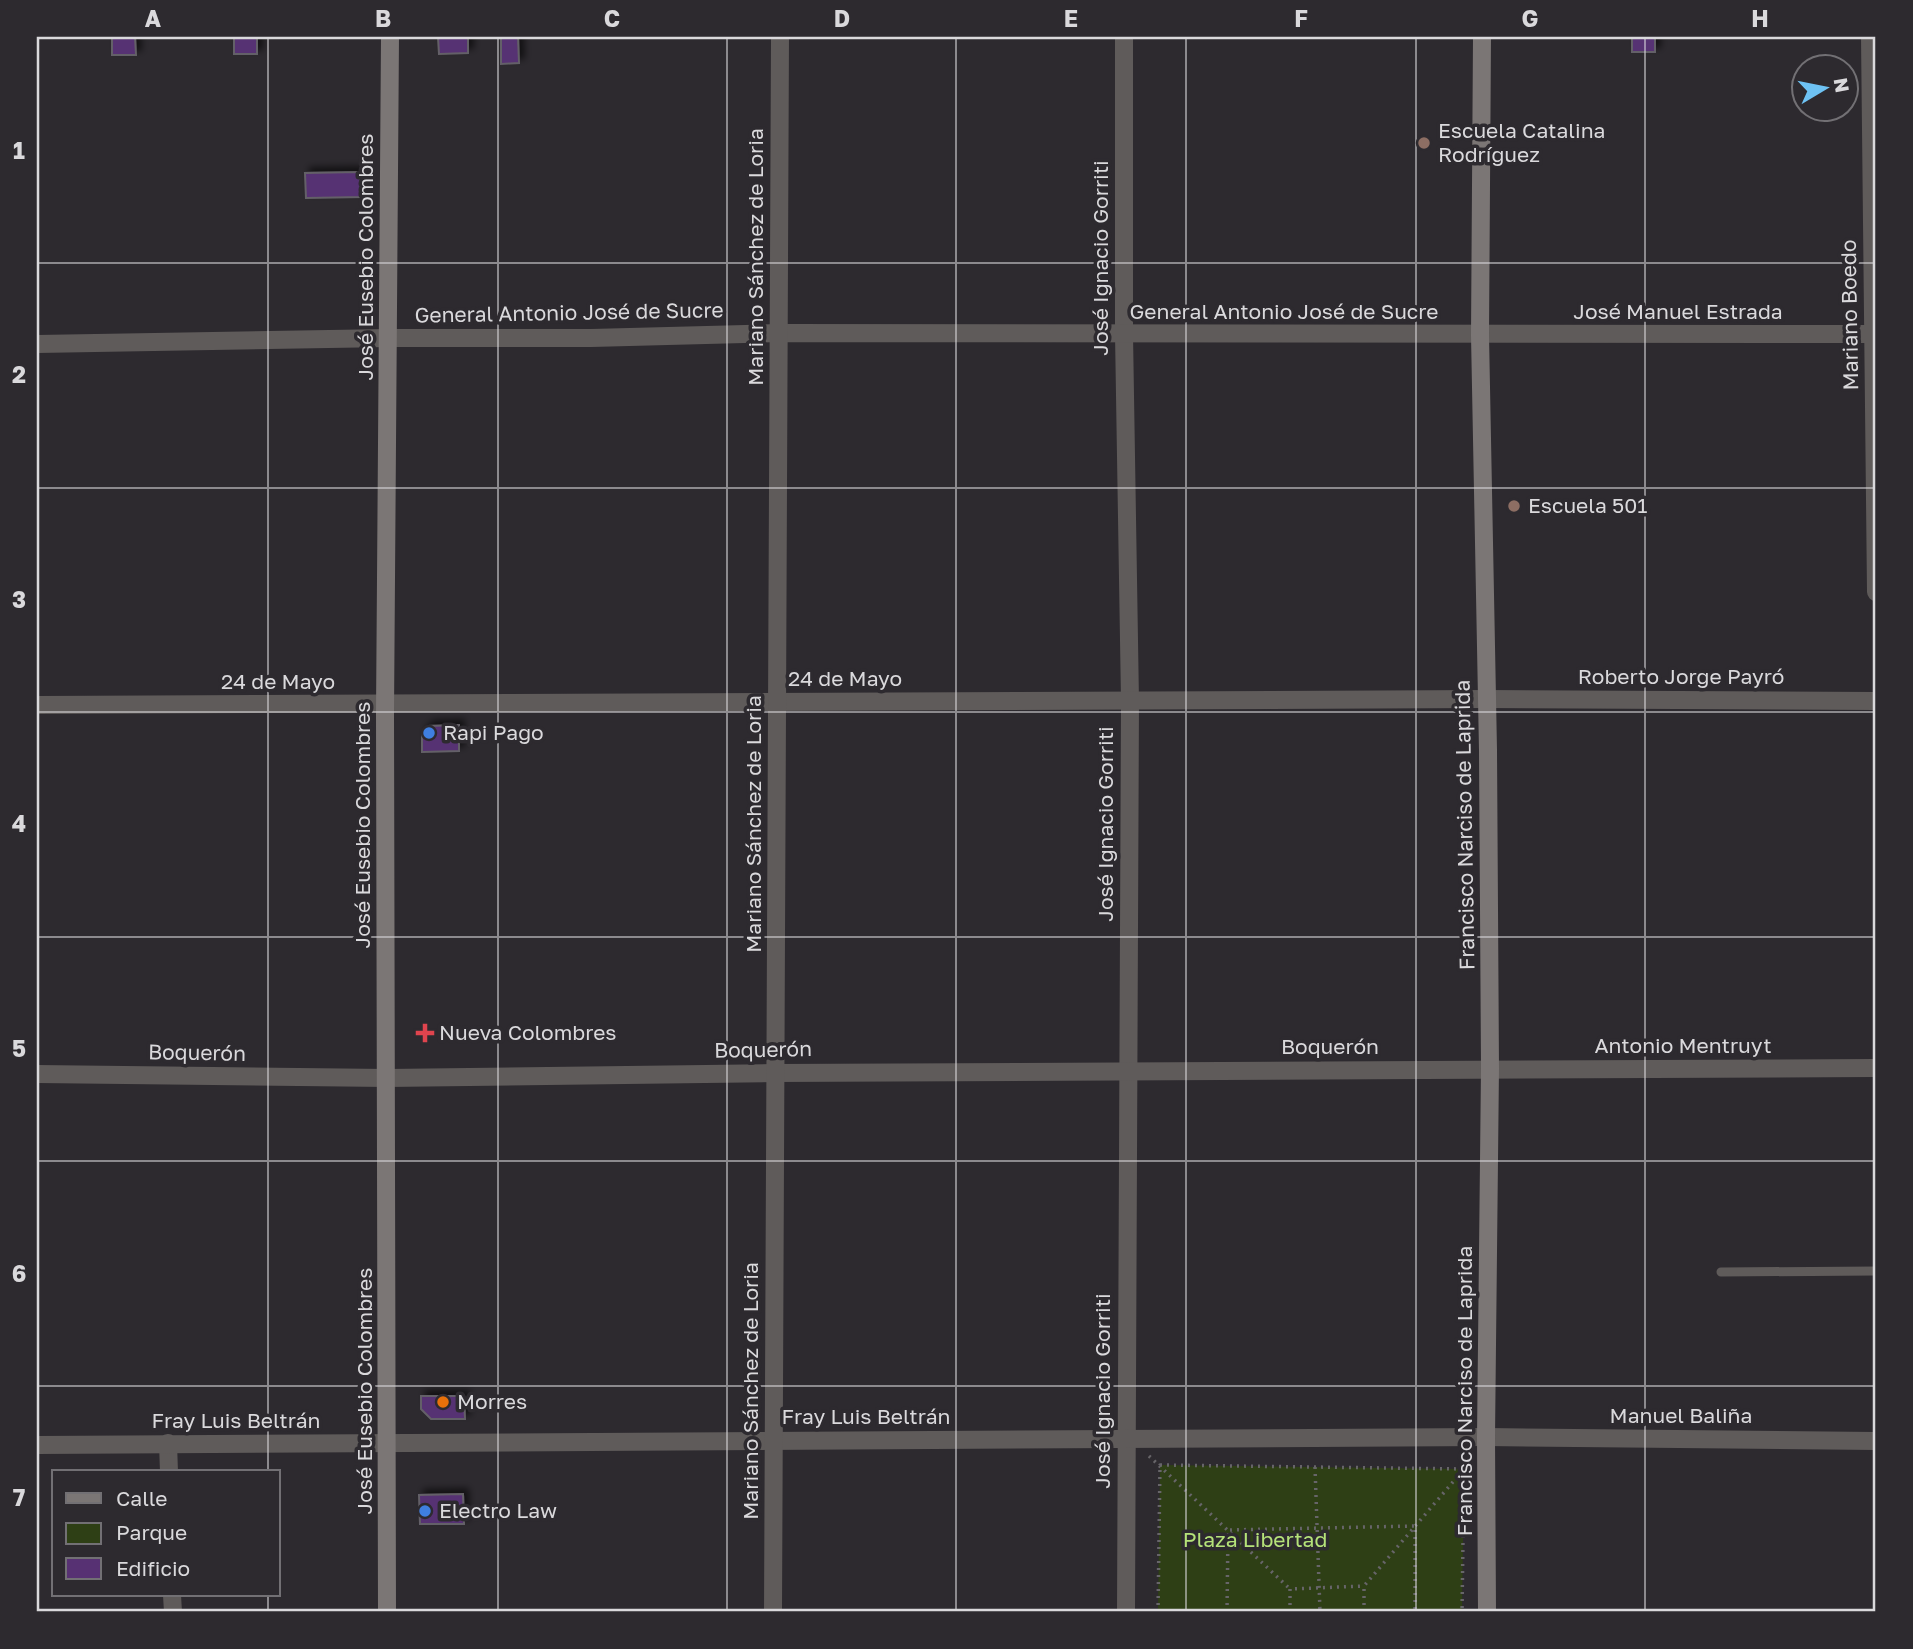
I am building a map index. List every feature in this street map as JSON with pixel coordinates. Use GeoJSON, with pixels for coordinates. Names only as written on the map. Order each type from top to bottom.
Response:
{"type":"FeatureCollection","features":[{"type":"Feature","properties":{"kind":"street","name":"José Eusebio Colombres"},"geometry":{"type":"LineString","coordinates":[[387,1612],[385,705],[390,37]]}},
{"type":"Feature","properties":{"kind":"street","name":"Mariano Sánchez de Loria"},"geometry":{"type":"LineString","coordinates":[[773,1612],[780,37]]}},
{"type":"Feature","properties":{"kind":"street","name":"José Ignacio Gorriti"},"geometry":{"type":"LineString","coordinates":[[1124,37],[1124,334],[1130,701],[1126,1612]]}},
{"type":"Feature","properties":{"kind":"street","name":"Francisco Narciso de Laprida"},"geometry":{"type":"LineString","coordinates":[[1482,37],[1480,335],[1490,1068],[1487,1612]]}},
{"type":"Feature","properties":{"kind":"street","name":"Mariano Boedo"},"geometry":{"type":"LineString","coordinates":[[1870,37],[1876,593]]}},
{"type":"Feature","properties":{"kind":"street","name":"General Antonio José de Sucre"},"geometry":{"type":"LineString","coordinates":[[37,344],[389,338],[591,338],[779,333],[1480,335]]}},
{"type":"Feature","properties":{"kind":"street","name":"José Manuel Estrada"},"geometry":{"type":"LineString","coordinates":[[1480,335],[1875,334]]}},
{"type":"Feature","properties":{"kind":"street","name":"24 de Mayo"},"geometry":{"type":"LineString","coordinates":[[37,705],[1486,699]]}},
{"type":"Feature","properties":{"kind":"street","name":"Roberto Jorge Payró"},"geometry":{"type":"LineString","coordinates":[[1486,699],[1876,701]]}},
{"type":"Feature","properties":{"kind":"street","name":"Antonio Mentruyt"},"geometry":{"type":"LineString","coordinates":[[1490,1068],[1876,1068]]}},
{"type":"Feature","properties":{"kind":"street","name":"Boquerón"},"geometry":{"type":"LineString","coordinates":[[37,1074],[387,1078],[1490,1068]]}},
{"type":"Feature","properties":{"kind":"street","name":"Fray Luis Beltrán"},"geometry":{"type":"LineString","coordinates":[[37,1445],[1486,1437]]}},
{"type":"Feature","properties":{"kind":"street","name":"Manuel Baliña"},"geometry":{"type":"LineString","coordinates":[[1486,1437],[1876,1441]]}},
{"type":"Feature","properties":{"kind":"street"},"geometry":{"type":"LineString","coordinates":[[169,1443],[169,1470]]}},
{"type":"Feature","properties":{"kind":"lane"},"geometry":{"type":"LineString","coordinates":[[1721,1272],[1876,1271]]}},
{"type":"Feature","properties":{"kind":"path"},"geometry":{"type":"LineString","coordinates":[[1160,1465],[1464,1469]]}},
{"type":"Feature","properties":{"kind":"path"},"geometry":{"type":"LineString","coordinates":[[1160,1465],[1290,1589],[1364,1586]]}},
{"type":"Feature","properties":{"kind":"path"},"geometry":{"type":"LineString","coordinates":[[1158,1612],[1160,1465]]}},
{"type":"Feature","properties":{"kind":"path"},"geometry":{"type":"LineString","coordinates":[[1315,1467],[1320,1612]]}},
{"type":"Feature","properties":{"kind":"path"},"geometry":{"type":"LineString","coordinates":[[1364,1612],[1364,1586],[1464,1469]]}},
{"type":"Feature","properties":{"kind":"path"},"geometry":{"type":"LineString","coordinates":[[1462,1612],[1464,1469]]}},
{"type":"Feature","properties":{"kind":"path"},"geometry":{"type":"LineString","coordinates":[[1228,1530],[1415,1526]]}},
{"type":"Feature","properties":{"kind":"path"},"geometry":{"type":"LineString","coordinates":[[1415,1526],[1415,1612]]}},
{"type":"Feature","properties":{"kind":"path"},"geometry":{"type":"LineString","coordinates":[[1227,1612],[1228,1530]]}},
{"type":"Feature","properties":{"kind":"path"},"geometry":{"type":"LineString","coordinates":[[1290,1589],[1290,1612]]}},
{"type":"Feature","properties":{"kind":"green space","name":"Plaza Libertad"},"geometry":{"type":"Polygon","coordinates":[[[1160,1465],[1464,1469],[1462,1612],[1158,1612],[1160,1465]]]}},
{"type":"Feature","properties":{"kind":"building"},"geometry":{"type":"Polygon","coordinates":[[[112,37],[135,37],[136,55],[112,55],[112,37]]]}},
{"type":"Feature","properties":{"kind":"building"},"geometry":{"type":"Polygon","coordinates":[[[234,37],[257,37],[257,54],[234,54],[234,37]]]}},
{"type":"Feature","properties":{"kind":"building"},"geometry":{"type":"Polygon","coordinates":[[[438,37],[468,37],[468,53],[439,54],[438,37]]]}},
{"type":"Feature","properties":{"kind":"building"},"geometry":{"type":"Polygon","coordinates":[[[501,37],[518,37],[519,63],[501,64],[501,37]]]}},
{"type":"Feature","properties":{"kind":"building"},"geometry":{"type":"Polygon","coordinates":[[[1632,37],[1655,37],[1655,52],[1632,52],[1632,37]]]}},
{"type":"Feature","properties":{"kind":"building"},"geometry":{"type":"Polygon","coordinates":[[[360,172],[361,197],[306,198],[305,173],[360,172]]]}},
{"type":"Feature","properties":{"kind":"building"},"geometry":{"type":"Polygon","coordinates":[[[459,725],[459,751],[422,752],[422,733],[429,726],[459,725]]]}},
{"type":"Feature","properties":{"kind":"building","name":"Morres"},"geometry":{"type":"Polygon","coordinates":[[[421,1396],[464,1396],[465,1419],[431,1419],[421,1409],[421,1396]]]}},
{"type":"Feature","properties":{"kind":"building"},"geometry":{"type":"Polygon","coordinates":[[[463,1494],[464,1524],[420,1524],[419,1495],[463,1494]]]}},
{"type":"Feature","properties":{"kind":"place","name":"Escuela Catalina Rodríguez"},"geometry":{"type":"Point","coordinates":[1424,143]}},
{"type":"Feature","properties":{"kind":"place","name":"Escuela 501"},"geometry":{"type":"Point","coordinates":[1514,506]}},
{"type":"Feature","properties":{"kind":"place","name":"Rapi Pago"},"geometry":{"type":"Point","coordinates":[429,733]}},
{"type":"Feature","properties":{"kind":"place","name":"Nueva Colombres"},"geometry":{"type":"Point","coordinates":[425,1033]}},
{"type":"Feature","properties":{"kind":"place","name":"Morres"},"geometry":{"type":"Point","coordinates":[443,1402]}},
{"type":"Feature","properties":{"kind":"place","name":"Electro Law"},"geometry":{"type":"Point","coordinates":[425,1511]}}]}
